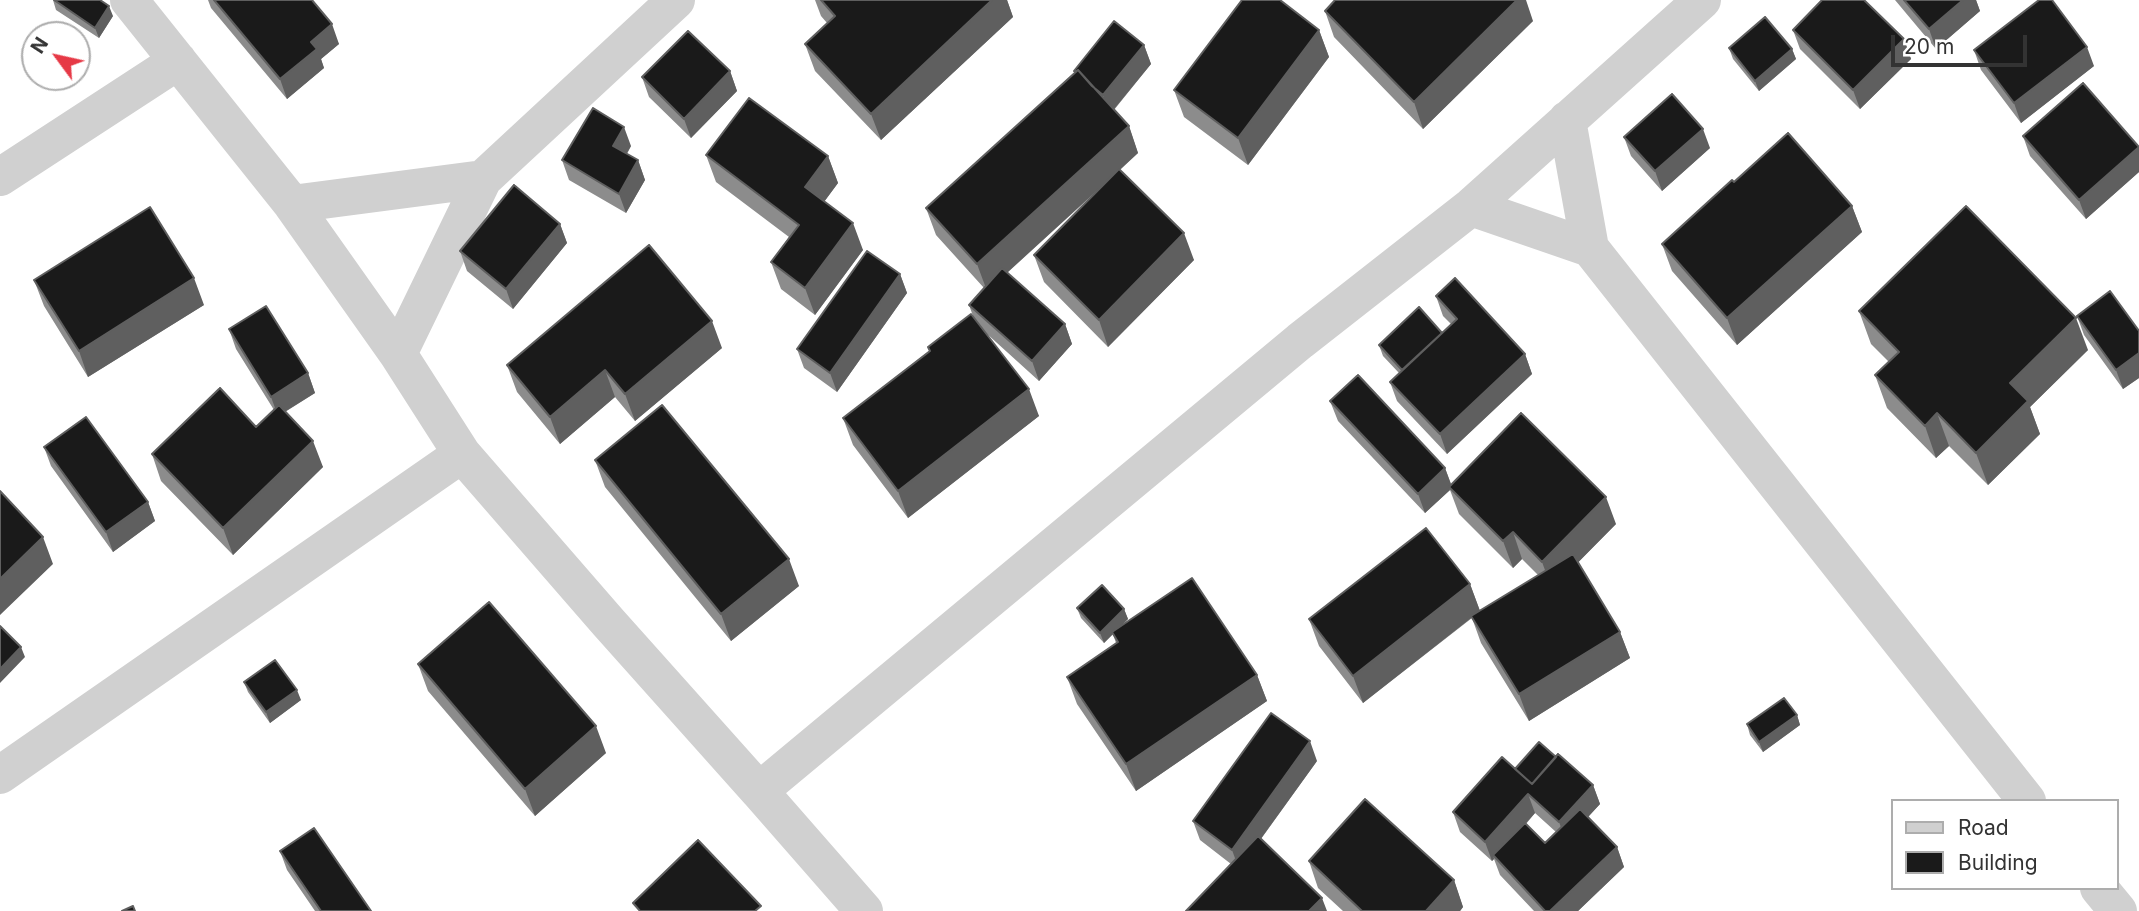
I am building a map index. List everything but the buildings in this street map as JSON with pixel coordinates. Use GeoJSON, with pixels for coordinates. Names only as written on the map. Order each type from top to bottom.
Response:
{"type":"FeatureCollection","features":[{"type":"Feature","properties":{"kind":"street"},"geometry":{"type":"LineString","coordinates":[[129,0],[292,204],[398,355],[462,454],[864,911]]}},
{"type":"Feature","properties":{"kind":"street"},"geometry":{"type":"LineString","coordinates":[[398,355],[483,179],[676,0]]}},
{"type":"Feature","properties":{"kind":"street"},"geometry":{"type":"LineString","coordinates":[[759,791],[1300,341],[1471,207],[1702,0]]}},
{"type":"Feature","properties":{"kind":"street"},"geometry":{"type":"LineString","coordinates":[[0,177],[178,61]]}},
{"type":"Feature","properties":{"kind":"street"},"geometry":{"type":"LineString","coordinates":[[1567,120],[1590,248],[2025,799]]}},
{"type":"Feature","properties":{"kind":"street"},"geometry":{"type":"LineString","coordinates":[[292,204],[483,179]]}},
{"type":"Feature","properties":{"kind":"street"},"geometry":{"type":"LineString","coordinates":[[1471,207],[1590,248]]}},
{"type":"Feature","properties":{"kind":"street"},"geometry":{"type":"LineString","coordinates":[[0,775],[462,454]]}},
{"type":"Feature","properties":{"kind":"street"},"geometry":{"type":"LineString","coordinates":[[2101,890],[2118,911]]}}]}
